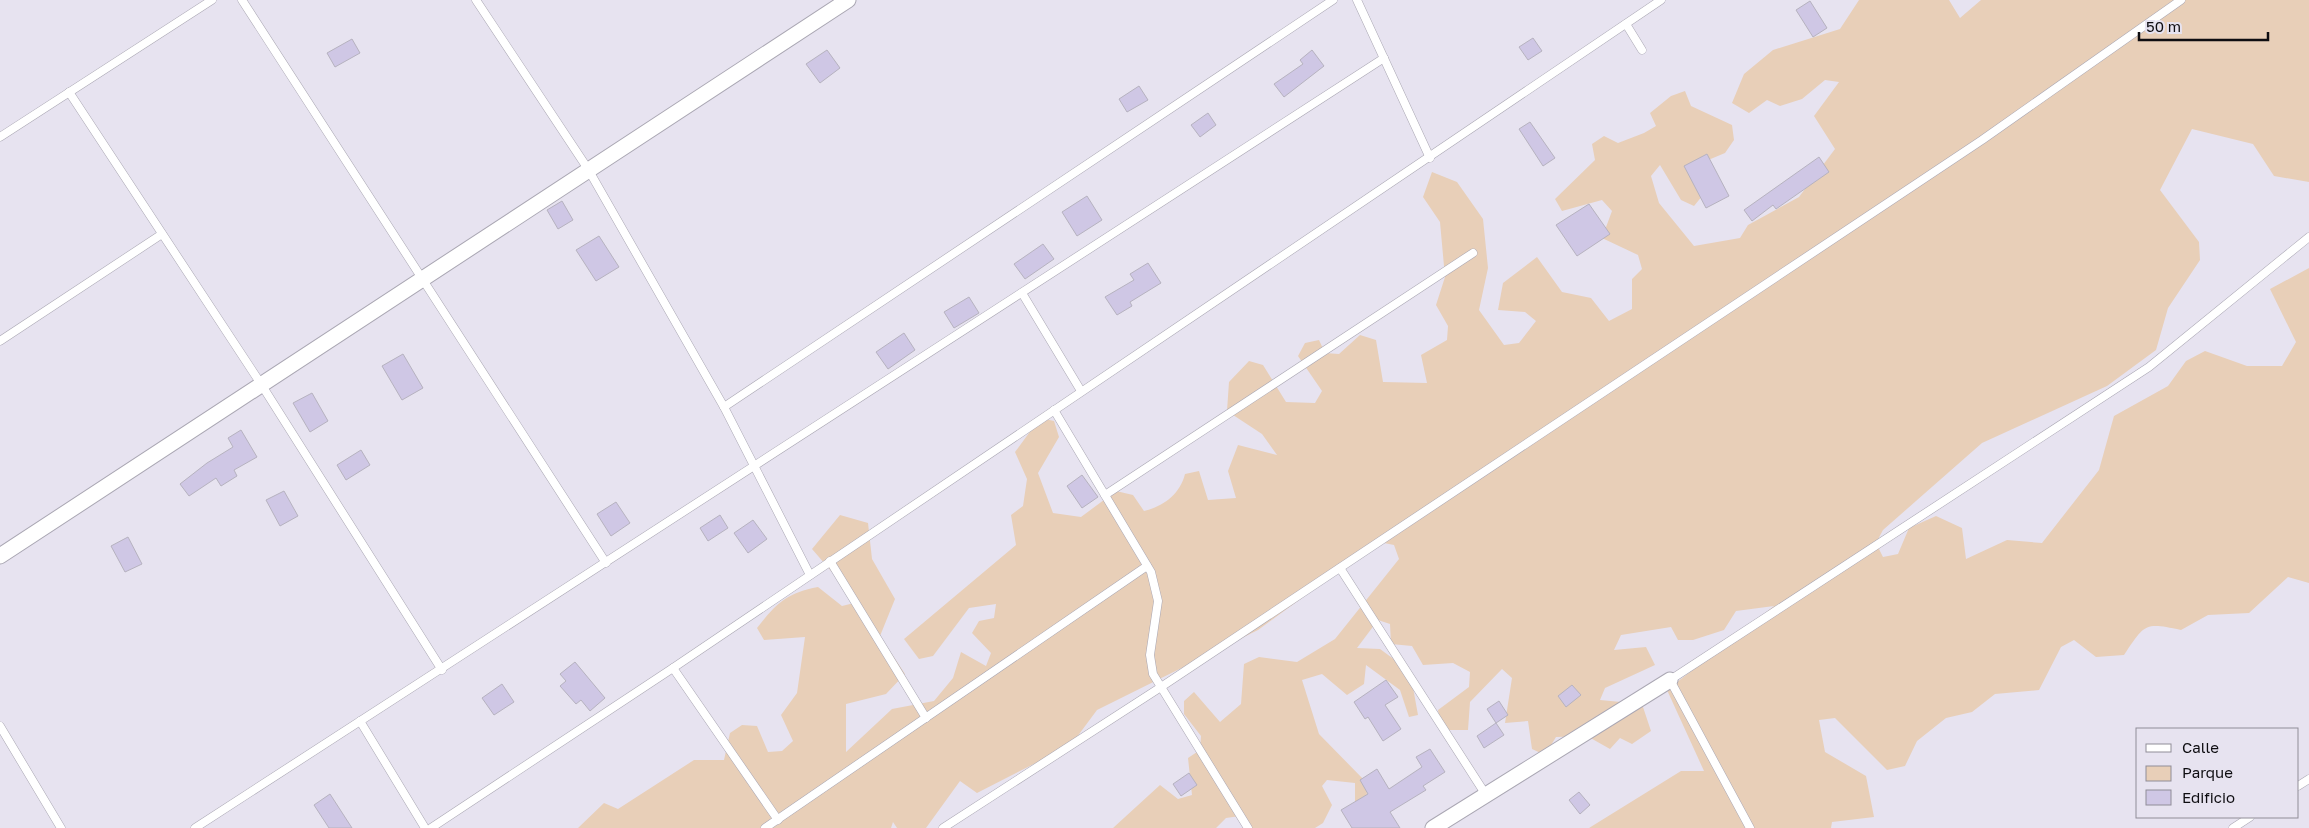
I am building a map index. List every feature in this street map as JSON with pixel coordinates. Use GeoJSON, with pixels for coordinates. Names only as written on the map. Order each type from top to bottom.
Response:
{"type":"FeatureCollection","features":[{"type":"Feature","properties":{"kind":"street"},"geometry":{"type":"LineString","coordinates":[[0,556],[848,0]]}},
{"type":"Feature","properties":{"kind":"street"},"geometry":{"type":"LineString","coordinates":[[1433,828],[1670,680]]}},
{"type":"Feature","properties":{"kind":"lane"},"geometry":{"type":"LineString","coordinates":[[0,137],[212,0]]}},
{"type":"Feature","properties":{"kind":"lane"},"geometry":{"type":"LineString","coordinates":[[242,0],[606,563]]}},
{"type":"Feature","properties":{"kind":"lane"},"geometry":{"type":"LineString","coordinates":[[476,0],[588,169],[724,407],[810,575]]}},
{"type":"Feature","properties":{"kind":"lane"},"geometry":{"type":"LineString","coordinates":[[724,407],[1333,0]]}},
{"type":"Feature","properties":{"kind":"lane"},"geometry":{"type":"LineString","coordinates":[[1357,0],[1430,158]]}},
{"type":"Feature","properties":{"kind":"lane"},"geometry":{"type":"LineString","coordinates":[[431,828],[673,668],[1662,0]]}},
{"type":"Feature","properties":{"kind":"lane"},"geometry":{"type":"LineString","coordinates":[[943,828],[1340,568],[1982,140],[2181,0]]}},
{"type":"Feature","properties":{"kind":"lane"},"geometry":{"type":"LineString","coordinates":[[1626,24],[1642,50]]}},
{"type":"Feature","properties":{"kind":"lane"},"geometry":{"type":"LineString","coordinates":[[195,828],[442,670],[1384,58]]}},
{"type":"Feature","properties":{"kind":"lane"},"geometry":{"type":"LineString","coordinates":[[69,92],[261,384],[442,670]]}},
{"type":"Feature","properties":{"kind":"lane"},"geometry":{"type":"LineString","coordinates":[[0,341],[162,234]]}},
{"type":"Feature","properties":{"kind":"lane"},"geometry":{"type":"LineString","coordinates":[[1750,828],[1670,680],[2149,367],[2309,237]]}},
{"type":"Feature","properties":{"kind":"lane"},"geometry":{"type":"LineString","coordinates":[[1105,496],[1473,253]]}},
{"type":"Feature","properties":{"kind":"lane"},"geometry":{"type":"LineString","coordinates":[[1022,293],[1081,391]]}},
{"type":"Feature","properties":{"kind":"lane"},"geometry":{"type":"LineString","coordinates":[[1054,410],[1147,566],[1155,584],[1158,601],[1150,655],[1153,674],[1248,828]]}},
{"type":"Feature","properties":{"kind":"lane"},"geometry":{"type":"LineString","coordinates":[[830,561],[926,718]]}},
{"type":"Feature","properties":{"kind":"lane"},"geometry":{"type":"LineString","coordinates":[[765,828],[1147,566]]}},
{"type":"Feature","properties":{"kind":"lane"},"geometry":{"type":"LineString","coordinates":[[1340,568],[1486,795]]}},
{"type":"Feature","properties":{"kind":"lane"},"geometry":{"type":"LineString","coordinates":[[673,668],[778,820]]}},
{"type":"Feature","properties":{"kind":"lane"},"geometry":{"type":"LineString","coordinates":[[360,721],[425,828]]}},
{"type":"Feature","properties":{"kind":"lane"},"geometry":{"type":"LineString","coordinates":[[0,726],[61,828]]}},
{"type":"Feature","properties":{"kind":"lane"},"geometry":{"type":"LineString","coordinates":[[2233,828],[2248,818]]}},
{"type":"Feature","properties":{"kind":"green space"},"geometry":{"type":"Polygon","coordinates":[[[1859,0],[1949,0],[1960,18],[1981,0],[2309,0],[2309,182],[2274,176],[2253,144],[2192,129],[2160,190],[2199,242],[2200,260],[2168,308],[2156,350],[2107,386],[1982,443],[1883,530],[1876,543],[1883,557],[1898,554],[1909,528],[1936,516],[1962,528],[1966,559],[2007,540],[2042,543],[2099,470],[2114,416],[2168,386],[2186,361],[2205,351],[2247,366],[2282,366],[2296,342],[2270,289],[2309,268],[2309,583],[2288,577],[2249,613],[2208,615],[2181,630],[2152,626],[2142,631],[2124,655],[2096,657],[2074,640],[2061,647],[2039,690],[1995,694],[1972,712],[1946,718],[1917,741],[1905,766],[1887,770],[1835,718],[1819,720],[1825,752],[1866,776],[1874,817],[1832,822],[1831,828],[1589,828],[1681,771],[1704,771],[1667,690],[1774,606],[1736,611],[1724,630],[1693,640],[1678,640],[1671,627],[1621,635],[1614,650],[1646,647],[1655,665],[1605,688],[1600,700],[1642,704],[1651,731],[1632,744],[1620,738],[1610,749],[1587,736],[1556,737],[1545,755],[1532,749],[1528,721],[1505,723],[1512,678],[1502,669],[1470,702],[1468,730],[1441,730],[1438,710],[1469,687],[1470,672],[1453,663],[1423,665],[1412,646],[1391,644],[1390,624],[1378,620],[1357,648],[1380,649],[1410,671],[1418,715],[1409,717],[1400,690],[1366,665],[1364,684],[1347,695],[1322,674],[1302,680],[1319,734],[1366,782],[1367,796],[1355,802],[1355,783],[1327,780],[1322,786],[1332,805],[1323,823],[1315,828],[1246,828],[1240,816],[1226,818],[1216,828],[1113,828],[1160,785],[1178,799],[1192,795],[1188,758],[1200,750],[1201,736],[1184,714],[1184,701],[1194,692],[1220,722],[1241,704],[1244,664],[1259,657],[1297,662],[1335,639],[1399,559],[1394,545],[1379,542],[1258,630],[1097,710],[1071,745],[977,793],[960,781],[926,828],[897,828],[893,822],[891,828],[578,828],[604,803],[618,809],[694,760],[724,760],[730,733],[742,725],[757,726],[768,752],[782,751],[793,741],[781,715],[797,693],[805,637],[764,640],[757,628],[776,606],[790,596],[818,587],[842,606],[858,602],[812,549],[840,515],[868,523],[872,559],[895,599],[880,636],[905,674],[886,694],[846,704],[846,752],[892,709],[934,701],[953,678],[961,652],[986,666],[991,653],[972,633],[979,621],[994,618],[996,604],[969,608],[933,656],[919,659],[904,639],[1016,545],[1011,515],[1023,506],[1027,479],[1015,452],[1040,418],[1054,421],[1059,437],[1038,473],[1053,513],[1081,517],[1116,491],[1133,495],[1144,511],[1151,509],[1175,493],[1185,474],[1199,471],[1208,500],[1236,498],[1228,471],[1238,445],[1277,455],[1262,434],[1227,411],[1229,382],[1249,361],[1263,365],[1286,402],[1315,403],[1322,391],[1298,356],[1305,343],[1319,340],[1325,353],[1339,354],[1360,335],[1376,340],[1383,382],[1427,383],[1421,355],[1447,340],[1448,326],[1436,305],[1445,277],[1440,222],[1423,197],[1432,172],[1457,182],[1483,219],[1488,268],[1479,310],[1504,345],[1519,343],[1536,321],[1525,312],[1498,310],[1503,283],[1537,257],[1562,292],[1591,298],[1609,321],[1632,309],[1632,279],[1642,269],[1638,255],[1602,238],[1612,211],[1602,200],[1562,211],[1555,199],[1595,160],[1592,144],[1604,136],[1618,143],[1644,133],[1656,126],[1650,113],[1671,96],[1685,91],[1691,106],[1732,125],[1734,140],[1725,153],[1689,168],[1703,195],[1694,206],[1681,200],[1660,165],[1651,176],[1659,203],[1694,246],[1740,238],[1748,225],[1799,197],[1835,149],[1814,116],[1839,82],[1825,80],[1802,99],[1780,106],[1767,100],[1749,113],[1732,103],[1744,74],[1773,50],[1840,29],[1859,0]]]}},
{"type":"Feature","properties":{"kind":"building"},"geometry":{"type":"Polygon","coordinates":[[[1810,1],[1827,28],[1813,37],[1796,10],[1810,1]]]}},
{"type":"Feature","properties":{"kind":"building"},"geometry":{"type":"Polygon","coordinates":[[[1533,38],[1542,51],[1528,60],[1519,47],[1533,38]]]}},
{"type":"Feature","properties":{"kind":"building"},"geometry":{"type":"Polygon","coordinates":[[[352,39],[360,53],[335,67],[327,53],[352,39]]]}},
{"type":"Feature","properties":{"kind":"building"},"geometry":{"type":"Polygon","coordinates":[[[827,50],[840,68],[820,83],[806,64],[827,50]]]}},
{"type":"Feature","properties":{"kind":"building"},"geometry":{"type":"Polygon","coordinates":[[[1312,50],[1324,66],[1284,97],[1274,84],[1303,64],[1300,60],[1312,50]]]}},
{"type":"Feature","properties":{"kind":"building"},"geometry":{"type":"Polygon","coordinates":[[[1139,86],[1148,100],[1127,112],[1119,99],[1139,86]]]}},
{"type":"Feature","properties":{"kind":"building"},"geometry":{"type":"Polygon","coordinates":[[[1208,113],[1216,125],[1200,137],[1191,125],[1208,113]]]}},
{"type":"Feature","properties":{"kind":"building"},"geometry":{"type":"Polygon","coordinates":[[[1530,122],[1555,158],[1543,166],[1519,129],[1530,122]]]}},
{"type":"Feature","properties":{"kind":"building"},"geometry":{"type":"Polygon","coordinates":[[[1707,154],[1729,196],[1706,208],[1684,166],[1707,154]]]}},
{"type":"Feature","properties":{"kind":"building"},"geometry":{"type":"Polygon","coordinates":[[[1819,157],[1829,172],[1776,209],[1773,205],[1752,221],[1744,210],[1819,157]]]}},
{"type":"Feature","properties":{"kind":"building"},"geometry":{"type":"Polygon","coordinates":[[[1087,196],[1102,220],[1077,236],[1062,212],[1087,196]]]}},
{"type":"Feature","properties":{"kind":"building"},"geometry":{"type":"Polygon","coordinates":[[[562,201],[573,220],[558,229],[547,210],[562,201]]]}},
{"type":"Feature","properties":{"kind":"building"},"geometry":{"type":"Polygon","coordinates":[[[1589,204],[1610,234],[1577,256],[1556,225],[1589,204]]]}},
{"type":"Feature","properties":{"kind":"building"},"geometry":{"type":"Polygon","coordinates":[[[599,236],[619,267],[596,281],[576,250],[599,236]]]}},
{"type":"Feature","properties":{"kind":"building"},"geometry":{"type":"Polygon","coordinates":[[[1043,244],[1054,259],[1025,279],[1014,264],[1043,244]]]}},
{"type":"Feature","properties":{"kind":"building"},"geometry":{"type":"Polygon","coordinates":[[[1148,263],[1161,283],[1130,302],[1132,306],[1117,315],[1105,297],[1134,280],[1130,274],[1148,263]]]}},
{"type":"Feature","properties":{"kind":"building"},"geometry":{"type":"Polygon","coordinates":[[[969,297],[979,313],[954,328],[944,312],[969,297]]]}},
{"type":"Feature","properties":{"kind":"building"},"geometry":{"type":"Polygon","coordinates":[[[904,333],[915,350],[888,369],[876,352],[904,333]]]}},
{"type":"Feature","properties":{"kind":"building"},"geometry":{"type":"Polygon","coordinates":[[[403,354],[423,388],[402,400],[382,366],[403,354]]]}},
{"type":"Feature","properties":{"kind":"building"},"geometry":{"type":"Polygon","coordinates":[[[312,393],[328,421],[310,432],[293,403],[312,393]]]}},
{"type":"Feature","properties":{"kind":"building"},"geometry":{"type":"Polygon","coordinates":[[[241,430],[257,457],[234,470],[237,476],[221,486],[216,478],[189,496],[180,484],[207,463],[233,447],[228,438],[241,430]]]}},
{"type":"Feature","properties":{"kind":"building"},"geometry":{"type":"Polygon","coordinates":[[[361,450],[370,465],[346,480],[337,465],[361,450]]]}},
{"type":"Feature","properties":{"kind":"building"},"geometry":{"type":"Polygon","coordinates":[[[1082,475],[1098,497],[1082,508],[1067,486],[1082,475]]]}},
{"type":"Feature","properties":{"kind":"building"},"geometry":{"type":"Polygon","coordinates":[[[284,491],[298,516],[280,526],[266,500],[284,491]]]}},
{"type":"Feature","properties":{"kind":"building"},"geometry":{"type":"Polygon","coordinates":[[[616,502],[630,523],[611,536],[597,514],[616,502]]]}},
{"type":"Feature","properties":{"kind":"building"},"geometry":{"type":"Polygon","coordinates":[[[720,515],[728,528],[708,541],[700,528],[720,515]]]}},
{"type":"Feature","properties":{"kind":"building"},"geometry":{"type":"Polygon","coordinates":[[[753,520],[767,539],[748,553],[734,533],[753,520]]]}},
{"type":"Feature","properties":{"kind":"building"},"geometry":{"type":"Polygon","coordinates":[[[128,537],[142,564],[125,572],[111,546],[128,537]]]}},
{"type":"Feature","properties":{"kind":"building"},"geometry":{"type":"Polygon","coordinates":[[[575,662],[605,698],[590,711],[581,700],[576,704],[560,686],[566,681],[560,674],[575,662]]]}},
{"type":"Feature","properties":{"kind":"building"},"geometry":{"type":"Polygon","coordinates":[[[1386,680],[1398,697],[1385,705],[1401,729],[1383,741],[1368,717],[1365,719],[1354,702],[1386,680]]]}},
{"type":"Feature","properties":{"kind":"building"},"geometry":{"type":"Polygon","coordinates":[[[502,684],[514,702],[494,715],[482,698],[502,684]]]}},
{"type":"Feature","properties":{"kind":"building"},"geometry":{"type":"Polygon","coordinates":[[[1572,685],[1581,695],[1566,707],[1558,696],[1572,685]]]}},
{"type":"Feature","properties":{"kind":"building"},"geometry":{"type":"Polygon","coordinates":[[[1499,701],[1508,715],[1496,723],[1487,709],[1499,701]]]}},
{"type":"Feature","properties":{"kind":"building"},"geometry":{"type":"Polygon","coordinates":[[[1496,723],[1504,735],[1484,748],[1477,736],[1496,723]]]}},
{"type":"Feature","properties":{"kind":"building"},"geometry":{"type":"Polygon","coordinates":[[[1430,749],[1445,772],[1423,786],[1426,790],[1390,812],[1400,828],[1352,828],[1341,810],[1368,794],[1360,780],[1377,769],[1389,789],[1422,767],[1416,757],[1430,749]]]}},
{"type":"Feature","properties":{"kind":"building"},"geometry":{"type":"Polygon","coordinates":[[[1189,773],[1197,785],[1181,796],[1173,784],[1189,773]]]}},
{"type":"Feature","properties":{"kind":"building"},"geometry":{"type":"Polygon","coordinates":[[[1579,792],[1590,805],[1580,814],[1569,800],[1579,792]]]}},
{"type":"Feature","properties":{"kind":"building"},"geometry":{"type":"Polygon","coordinates":[[[330,794],[352,828],[329,828],[314,805],[330,794]]]}}]}
